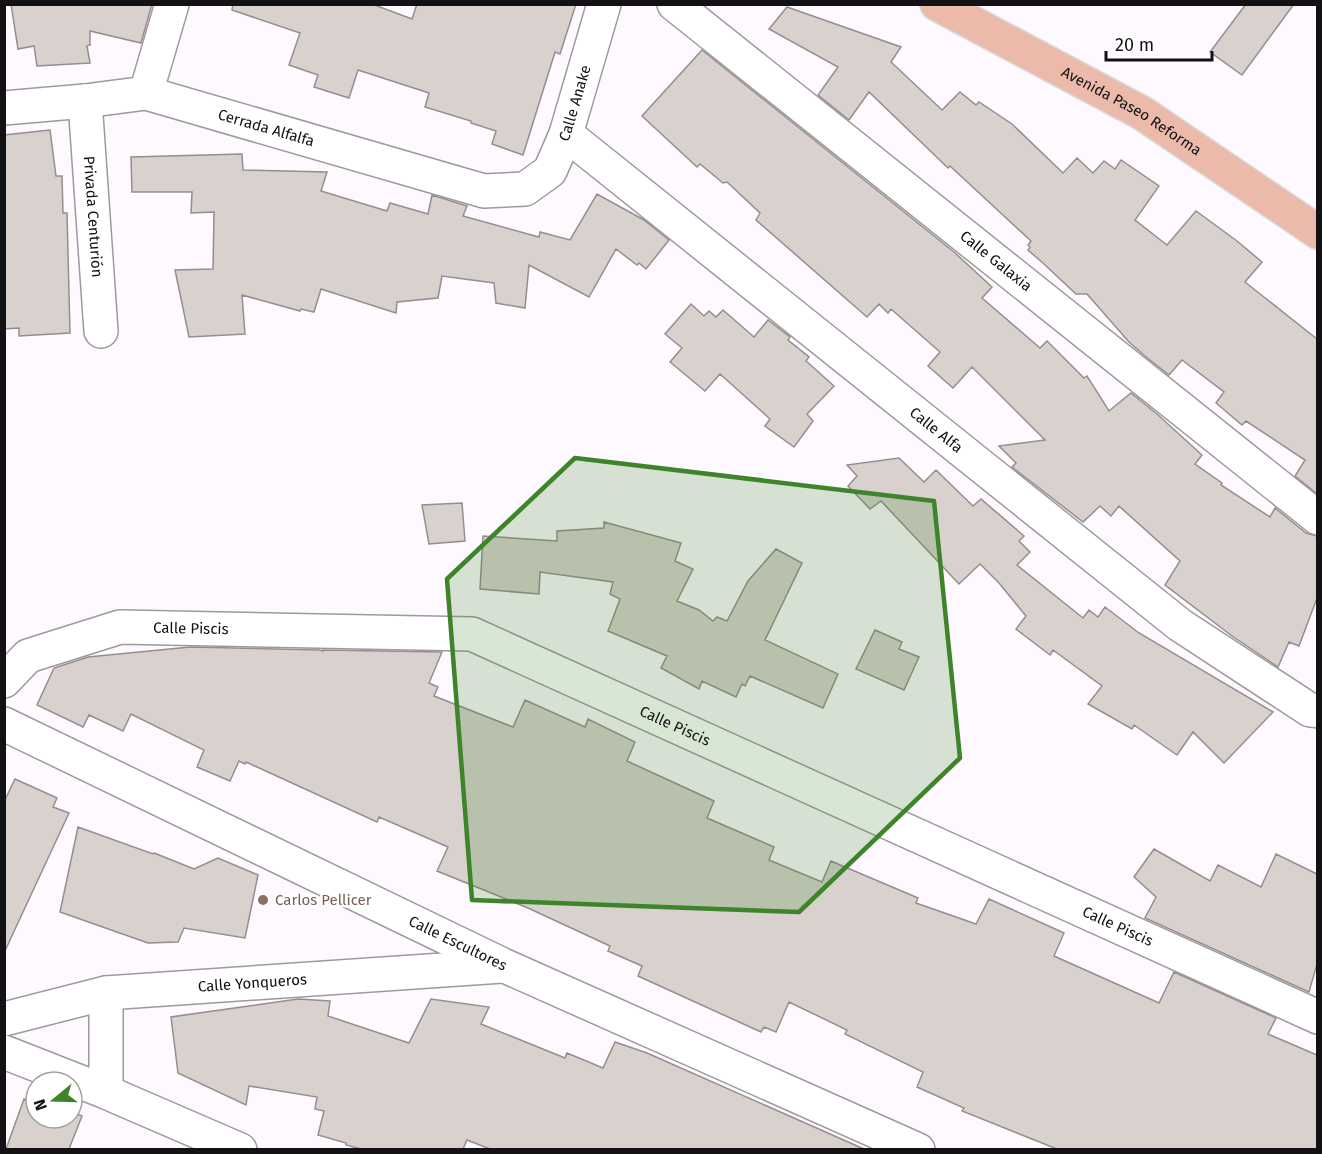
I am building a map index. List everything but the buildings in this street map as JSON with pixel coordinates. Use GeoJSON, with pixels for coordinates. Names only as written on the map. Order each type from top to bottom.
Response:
{"type":"FeatureCollection","features":[{"type":"Feature","properties":{"kind":"main road","name":"Avenida Paseo Reforma"},"geometry":{"type":"LineString","coordinates":[[938,4],[1142,113],[1317,232]]}},
{"type":"Feature","properties":{"kind":"street"},"geometry":{"type":"LineString","coordinates":[[146,93],[171,4]]}},
{"type":"Feature","properties":{"kind":"street","name":"Calle Anake"},"geometry":{"type":"LineString","coordinates":[[525,189],[550,171],[566,134],[604,4]]}},
{"type":"Feature","properties":{"kind":"street","name":"Calle Galaxia"},"geometry":{"type":"LineString","coordinates":[[674,4],[1317,518]]}},
{"type":"Feature","properties":{"kind":"street","name":"Cerrada Alfalfa"},"geometry":{"type":"LineString","coordinates":[[4,108],[146,93],[484,191],[525,189]]}},
{"type":"Feature","properties":{"kind":"street","name":"Privada Centurión"},"geometry":{"type":"LineString","coordinates":[[85,101],[101,332]]}},
{"type":"Feature","properties":{"kind":"street","name":"Calle Alfa"},"geometry":{"type":"LineString","coordinates":[[566,134],[1180,625],[1310,710],[1317,711]]}},
{"type":"Feature","properties":{"kind":"street","name":"Calle Piscis"},"geometry":{"type":"LineString","coordinates":[[4,681],[28,656],[120,627],[472,634],[1317,1017]]}},
{"type":"Feature","properties":{"kind":"street","name":"Calle Escultores"},"geometry":{"type":"LineString","coordinates":[[4,724],[505,966],[918,1149]]}},
{"type":"Feature","properties":{"kind":"street","name":"Calle Yonqueros"},"geometry":{"type":"LineString","coordinates":[[4,1019],[106,993],[505,966]]}},
{"type":"Feature","properties":{"kind":"street"},"geometry":{"type":"LineString","coordinates":[[106,993],[106,1092]]}},
{"type":"Feature","properties":{"kind":"street"},"geometry":{"type":"LineString","coordinates":[[4,1052],[240,1149]]}},
{"type":"Feature","properties":{"kind":"highlighted area"},"geometry":{"type":"Polygon","coordinates":[[[575,458],[934,501],[960,758],[799,912],[472,900],[447,579],[575,458]]]}},
{"type":"Feature","properties":{"kind":"place","name":"Carlos Pellicer"},"geometry":{"type":"Point","coordinates":[263,900]}}]}
